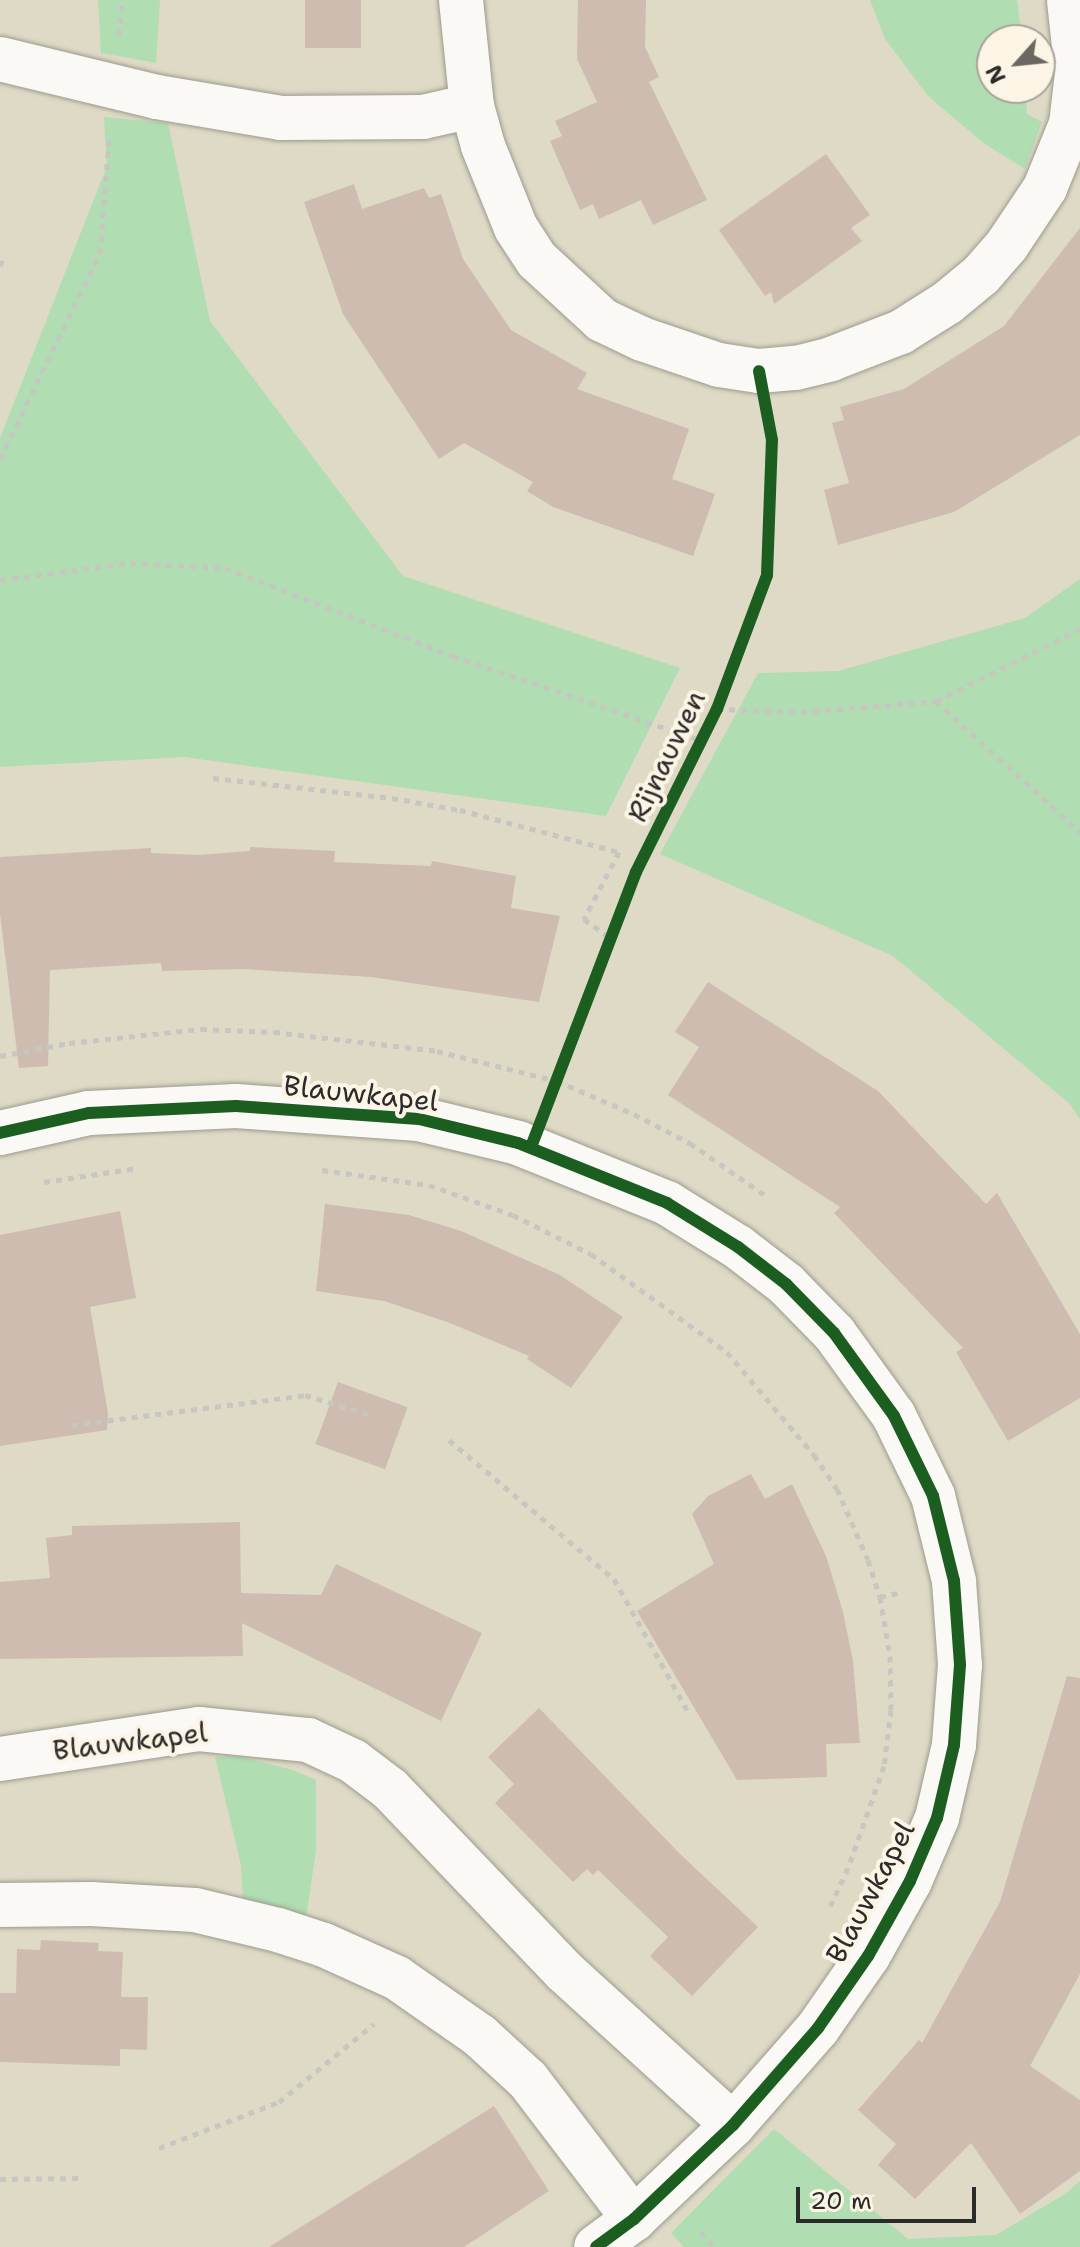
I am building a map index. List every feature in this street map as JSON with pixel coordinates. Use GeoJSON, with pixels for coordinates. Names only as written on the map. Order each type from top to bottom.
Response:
{"type":"FeatureCollection","features":[{"type":"Feature","properties":{"kind":"street"},"geometry":{"type":"LineString","coordinates":[[461,0],[472,106],[492,174],[516,228],[537,260],[602,320],[678,354],[759,371],[796,368],[866,347],[901,332],[947,303],[981,275],[1007,245],[1045,188],[1071,124],[1077,74],[1069,0]]}},
{"type":"Feature","properties":{"kind":"street"},"geometry":{"type":"LineString","coordinates":[[0,59],[157,97],[281,118],[423,117],[472,106]]}},
{"type":"Feature","properties":{"kind":"street","name":"Blauwkapel"},"geometry":{"type":"LineString","coordinates":[[0,1133],[89,1113],[236,1106],[419,1119],[531,1147],[667,1203],[704,1224],[786,1284],[834,1333],[888,1407],[933,1496],[954,1581],[960,1665],[949,1774],[937,1818],[910,1881],[868,1956],[818,2028],[733,2125],[634,2219],[596,2247]]}},
{"type":"Feature","properties":{"kind":"street","name":"Blauwkapel"},"geometry":{"type":"LineString","coordinates":[[0,1759],[199,1729],[308,1740],[353,1761],[390,1789],[565,1972],[733,2125]]}},
{"type":"Feature","properties":{"kind":"street"},"geometry":{"type":"LineString","coordinates":[[0,1905],[91,1904],[195,1910],[278,1930],[324,1945],[413,1989],[480,2036],[528,2080],[634,2219]]}},
{"type":"Feature","properties":{"kind":"path"},"geometry":{"type":"LineString","coordinates":[[0,459],[100,253],[122,0]]}},
{"type":"Feature","properties":{"kind":"path"},"geometry":{"type":"LineString","coordinates":[[0,266],[4,256]]}},
{"type":"Feature","properties":{"kind":"path"},"geometry":{"type":"LineString","coordinates":[[0,580],[130,563],[225,568],[453,656],[709,725],[801,712],[936,701],[1080,629]]}},
{"type":"Feature","properties":{"kind":"path"},"geometry":{"type":"LineString","coordinates":[[936,701],[1080,832]]}},
{"type":"Feature","properties":{"kind":"path"},"geometry":{"type":"LineString","coordinates":[[213,778],[392,798],[460,810],[619,852],[584,919],[612,939]]}},
{"type":"Feature","properties":{"kind":"path"},"geometry":{"type":"LineString","coordinates":[[607,953],[617,926]]}},
{"type":"Feature","properties":{"kind":"path"},"geometry":{"type":"LineString","coordinates":[[531,1147],[562,1067]]}},
{"type":"Feature","properties":{"kind":"path"},"geometry":{"type":"LineString","coordinates":[[42,1183],[143,1168]]}},
{"type":"Feature","properties":{"kind":"path"},"geometry":{"type":"LineString","coordinates":[[311,1168],[429,1185],[513,1215],[591,1254],[727,1352],[814,1455],[837,1489],[880,1597],[890,1656],[891,1710],[884,1766],[824,1919]]}},
{"type":"Feature","properties":{"kind":"path"},"geometry":{"type":"LineString","coordinates":[[72,1425],[305,1395],[374,1416]]}},
{"type":"Feature","properties":{"kind":"path"},"geometry":{"type":"LineString","coordinates":[[449,1440],[614,1579],[689,1713]]}},
{"type":"Feature","properties":{"kind":"path"},"geometry":{"type":"LineString","coordinates":[[159,2148],[279,2102],[349,2047],[413,1989]]}},
{"type":"Feature","properties":{"kind":"path"},"geometry":{"type":"LineString","coordinates":[[0,2179],[78,2178]]}},
{"type":"Feature","properties":{"kind":"path"},"geometry":{"type":"LineString","coordinates":[[693,2240],[711,2221]]}},
{"type":"Feature","properties":{"kind":"path"},"geometry":{"type":"LineString","coordinates":[[701,2232],[714,2247]]}},
{"type":"Feature","properties":{"kind":"green space"},"geometry":{"type":"Polygon","coordinates":[[[98,0],[160,0],[156,63],[101,53],[98,0]]]}},
{"type":"Feature","properties":{"kind":"green space"},"geometry":{"type":"Polygon","coordinates":[[[870,0],[1017,0],[1020,24],[976,24],[976,104],[1026,104],[1027,114],[1042,122],[1025,169],[985,144],[928,96],[885,39],[870,0]]]}},
{"type":"Feature","properties":{"kind":"green space"},"geometry":{"type":"Polygon","coordinates":[[[104,117],[168,123],[210,321],[403,576],[680,668],[606,816],[184,757],[0,767],[0,438],[107,166],[104,117]]]}},
{"type":"Feature","properties":{"kind":"green space"},"geometry":{"type":"Polygon","coordinates":[[[1080,579],[1080,1119],[1069,1103],[893,956],[660,854],[758,673],[838,671],[1025,618],[1080,579]]]}},
{"type":"Feature","properties":{"kind":"green space"},"geometry":{"type":"Polygon","coordinates":[[[237,1756],[293,1770],[316,1780],[316,1850],[306,1918],[243,1904],[241,1865],[215,1757],[237,1756]]]}},
{"type":"Feature","properties":{"kind":"green space"},"geometry":{"type":"Polygon","coordinates":[[[774,2129],[908,2239],[996,2235],[1065,2194],[1080,2181],[1080,2247],[684,2247],[671,2233],[774,2129]]]}},
{"type":"Feature","properties":{"kind":"building"},"geometry":{"type":"Polygon","coordinates":[[[305,0],[361,0],[361,48],[305,48],[305,0]]]}},
{"type":"Feature","properties":{"kind":"building"},"geometry":{"type":"Polygon","coordinates":[[[578,0],[646,0],[645,47],[659,77],[649,82],[707,200],[653,225],[641,200],[599,219],[593,204],[580,210],[550,141],[562,136],[555,121],[597,102],[577,59],[578,0]]]}},
{"type":"Feature","properties":{"kind":"building"},"geometry":{"type":"Polygon","coordinates":[[[826,154],[870,215],[851,228],[862,241],[774,304],[771,292],[765,296],[719,230],[826,154]]]}},
{"type":"Feature","properties":{"kind":"building"},"geometry":{"type":"Polygon","coordinates":[[[354,184],[362,209],[424,188],[429,198],[441,194],[463,259],[511,330],[587,373],[577,389],[689,429],[672,479],[715,494],[693,556],[553,507],[527,491],[533,482],[464,443],[439,459],[343,314],[304,202],[354,184]]]}},
{"type":"Feature","properties":{"kind":"building"},"geometry":{"type":"Polygon","coordinates":[[[1080,228],[1080,435],[954,512],[838,545],[824,490],[849,483],[832,423],[844,420],[840,407],[904,389],[1004,326],[1080,228]]]}},
{"type":"Feature","properties":{"kind":"building"},"geometry":{"type":"Polygon","coordinates":[[[250,847],[335,851],[334,862],[431,866],[432,861],[516,876],[511,908],[560,916],[539,1002],[371,977],[242,969],[162,971],[161,963],[50,970],[48,1066],[19,1068],[0,914],[0,857],[151,848],[151,853],[199,855],[250,851],[250,847]]]}},
{"type":"Feature","properties":{"kind":"building"},"geometry":{"type":"Polygon","coordinates":[[[708,982],[878,1091],[986,1204],[997,1193],[1080,1334],[1080,1398],[1008,1441],[956,1352],[963,1348],[834,1213],[840,1207],[668,1095],[699,1047],[675,1032],[708,982]]]}},
{"type":"Feature","properties":{"kind":"building"},"geometry":{"type":"Polygon","coordinates":[[[325,1204],[409,1215],[461,1231],[560,1275],[623,1317],[571,1388],[527,1359],[529,1356],[450,1323],[384,1301],[316,1291],[325,1204]]]}},
{"type":"Feature","properties":{"kind":"building"},"geometry":{"type":"Polygon","coordinates":[[[120,1211],[136,1298],[90,1307],[108,1413],[107,1430],[0,1446],[0,1235],[120,1211]]]}},
{"type":"Feature","properties":{"kind":"building"},"geometry":{"type":"Polygon","coordinates":[[[338,1382],[408,1407],[385,1469],[315,1444],[338,1382]]]}},
{"type":"Feature","properties":{"kind":"building"},"geometry":{"type":"Polygon","coordinates":[[[751,1474],[765,1499],[792,1484],[826,1556],[843,1612],[853,1661],[860,1743],[826,1744],[827,1777],[737,1780],[637,1611],[714,1564],[692,1514],[708,1496],[751,1474]]]}},
{"type":"Feature","properties":{"kind":"building"},"geometry":{"type":"Polygon","coordinates":[[[240,1522],[241,1593],[321,1595],[336,1564],[482,1633],[441,1721],[242,1623],[243,1656],[0,1659],[0,1582],[50,1578],[46,1538],[72,1535],[72,1526],[240,1522]]]}},
{"type":"Feature","properties":{"kind":"building"},"geometry":{"type":"Polygon","coordinates":[[[1067,1676],[1080,1678],[1080,1974],[1030,2066],[1080,2100],[1080,2171],[1020,2214],[971,2143],[915,2199],[878,2165],[896,2144],[858,2110],[919,2040],[922,2043],[1000,1902],[1067,1676]]]}},
{"type":"Feature","properties":{"kind":"building"},"geometry":{"type":"Polygon","coordinates":[[[539,1708],[680,1854],[758,1927],[692,1996],[650,1956],[668,1937],[598,1870],[593,1875],[587,1869],[573,1882],[495,1803],[514,1784],[488,1757],[539,1708]]]}},
{"type":"Feature","properties":{"kind":"building"},"geometry":{"type":"Polygon","coordinates":[[[41,1940],[99,1943],[98,1951],[123,1952],[121,1997],[148,1997],[147,2050],[120,2049],[120,2066],[0,2062],[0,1993],[16,1993],[17,1949],[40,1950],[41,1940]]]}},
{"type":"Feature","properties":{"kind":"building"},"geometry":{"type":"Polygon","coordinates":[[[494,2106],[549,2191],[464,2247],[269,2247],[494,2106]]]}},
{"type":"Feature","properties":{"kind":"cycle path","name":"Rijnauwen"},"geometry":{"type":"LineString","coordinates":[[531,1147],[636,872],[717,709],[767,575],[772,440],[759,371]]}},
{"type":"Feature","properties":{"kind":"cycle path"},"geometry":{"type":"LineString","coordinates":[[0,1133],[89,1113],[236,1106],[419,1119],[518,1143],[667,1203],[738,1247],[786,1284],[834,1333],[894,1416],[933,1496],[954,1581],[960,1665],[954,1745],[937,1818],[910,1881],[868,1956],[818,2028],[733,2125],[634,2219],[596,2247]]}}]}
